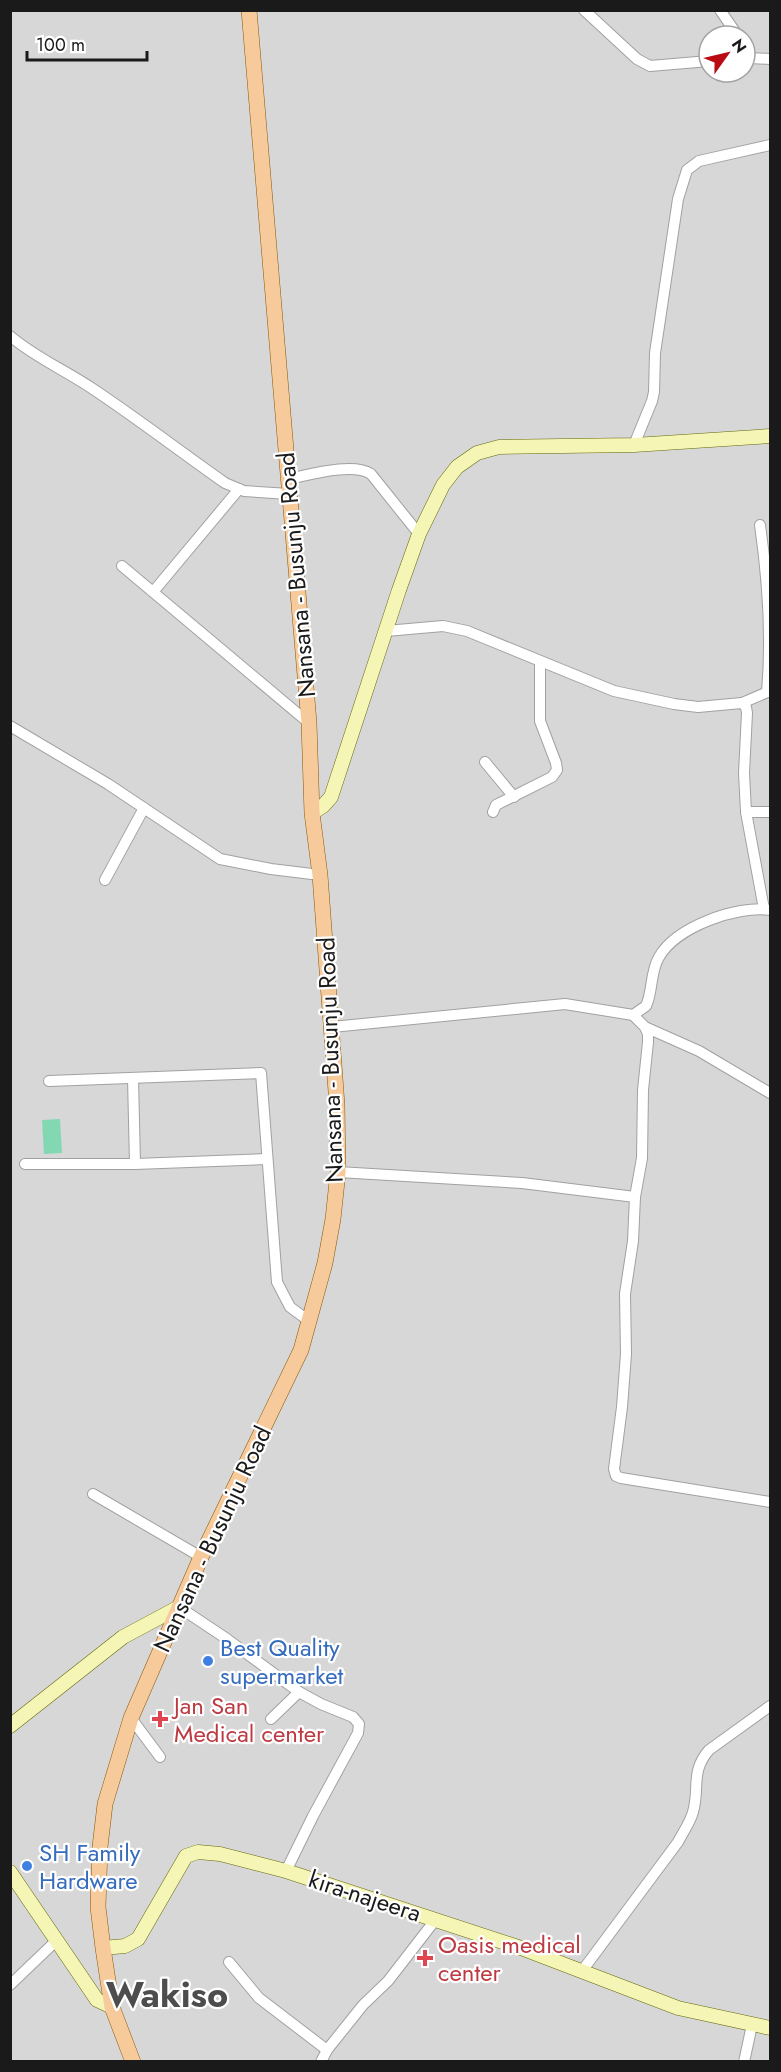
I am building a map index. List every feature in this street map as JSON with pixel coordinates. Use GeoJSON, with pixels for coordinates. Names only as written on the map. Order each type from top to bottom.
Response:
{"type":"FeatureCollection","features":[{"type":"Feature","properties":{"kind":"main road","name":"Nansana - Busunju Road"},"geometry":{"type":"LineString","coordinates":[[133,2061],[112,2007],[98,1907],[100,1847],[105,1804],[131,1718],[201,1557],[301,1350],[325,1263],[338,1172],[333,1027],[320,875],[312,813],[309,723],[249,10]]}},
{"type":"Feature","properties":{"kind":"street"},"geometry":{"type":"LineString","coordinates":[[584,10],[637,59],[650,66],[697,62]]}},
{"type":"Feature","properties":{"kind":"street"},"geometry":{"type":"LineString","coordinates":[[720,10],[730,24]]}},
{"type":"Feature","properties":{"kind":"street"},"geometry":{"type":"LineString","coordinates":[[634,445],[654,392],[655,353],[678,199],[687,170],[699,161],[771,146]]}},
{"type":"Feature","properties":{"kind":"street"},"geometry":{"type":"LineString","coordinates":[[10,336],[29,352],[89,386],[225,483],[244,491],[288,486],[342,470],[364,470],[371,474],[419,534]]}},
{"type":"Feature","properties":{"kind":"street"},"geometry":{"type":"LineString","coordinates":[[312,813],[331,797],[419,534],[443,484],[457,467],[477,453],[498,447],[634,445],[771,436]]}},
{"type":"Feature","properties":{"kind":"street"},"geometry":{"type":"LineString","coordinates":[[153,592],[239,489]]}},
{"type":"Feature","properties":{"kind":"street"},"geometry":{"type":"LineString","coordinates":[[386,631],[443,626],[466,631],[540,663],[614,691],[698,707],[742,703],[769,692],[770,620],[767,574],[760,525]]}},
{"type":"Feature","properties":{"kind":"street"},"geometry":{"type":"LineString","coordinates":[[122,566],[309,723]]}},
{"type":"Feature","properties":{"kind":"street"},"geometry":{"type":"LineString","coordinates":[[493,812],[496,805],[552,777],[557,771],[540,721],[540,663]]}},
{"type":"Feature","properties":{"kind":"street"},"geometry":{"type":"LineString","coordinates":[[633,1014],[646,1006],[650,998],[653,975],[659,957],[674,940],[694,927],[718,917],[740,912],[767,910],[746,812],[744,773],[747,713],[742,703]]}},
{"type":"Feature","properties":{"kind":"street"},"geometry":{"type":"LineString","coordinates":[[10,726],[108,784],[220,859],[271,869],[320,875]]}},
{"type":"Feature","properties":{"kind":"street"},"geometry":{"type":"LineString","coordinates":[[485,762],[514,797]]}},
{"type":"Feature","properties":{"kind":"street"},"geometry":{"type":"LineString","coordinates":[[105,880],[144,808]]}},
{"type":"Feature","properties":{"kind":"street"},"geometry":{"type":"LineString","coordinates":[[746,812],[771,812]]}},
{"type":"Feature","properties":{"kind":"street"},"geometry":{"type":"LineString","coordinates":[[333,1027],[565,1004],[633,1014],[645,1027],[648,1042],[643,1090],[642,1158],[635,1197],[633,1241],[626,1294],[626,1354],[616,1476],[771,1503]]}},
{"type":"Feature","properties":{"kind":"street"},"geometry":{"type":"LineString","coordinates":[[645,1027],[699,1051],[771,1094]]}},
{"type":"Feature","properties":{"kind":"street"},"geometry":{"type":"LineString","coordinates":[[49,1081],[261,1073],[266,1159],[278,1282],[290,1307],[309,1321]]}},
{"type":"Feature","properties":{"kind":"street"},"geometry":{"type":"LineString","coordinates":[[133,1078],[135,1164]]}},
{"type":"Feature","properties":{"kind":"street"},"geometry":{"type":"LineString","coordinates":[[25,1164],[135,1164],[266,1159]]}},
{"type":"Feature","properties":{"kind":"street"},"geometry":{"type":"LineString","coordinates":[[338,1172],[522,1183],[635,1197]]}},
{"type":"Feature","properties":{"kind":"street"},"geometry":{"type":"LineString","coordinates":[[93,1494],[201,1557]]}},
{"type":"Feature","properties":{"kind":"street"},"geometry":{"type":"LineString","coordinates":[[12,1721],[123,1637],[179,1607],[299,1692],[353,1717],[359,1724],[358,1734],[286,1871]]}},
{"type":"Feature","properties":{"kind":"street"},"geometry":{"type":"LineString","coordinates":[[271,1719],[299,1692]]}},
{"type":"Feature","properties":{"kind":"street"},"geometry":{"type":"LineString","coordinates":[[582,1971],[683,1833],[693,1813],[696,1773],[701,1759],[709,1750],[771,1706]]}},
{"type":"Feature","properties":{"kind":"street"},"geometry":{"type":"LineString","coordinates":[[131,1718],[160,1756]]}},
{"type":"Feature","properties":{"kind":"street","name":"kira-najeera"},"geometry":{"type":"LineString","coordinates":[[103,1948],[125,1946],[138,1939],[186,1856],[198,1852],[220,1854],[286,1871],[436,1919],[678,2008],[771,2028]]}},
{"type":"Feature","properties":{"kind":"street"},"geometry":{"type":"LineString","coordinates":[[10,1872],[98,2000],[112,2007]]}},
{"type":"Feature","properties":{"kind":"street"},"geometry":{"type":"LineString","coordinates":[[321,2061],[327,2049],[363,2005],[388,1981],[436,1919]]}},
{"type":"Feature","properties":{"kind":"street"},"geometry":{"type":"LineString","coordinates":[[10,1985],[56,1941]]}},
{"type":"Feature","properties":{"kind":"street"},"geometry":{"type":"LineString","coordinates":[[229,1962],[259,1998],[327,2049]]}},
{"type":"Feature","properties":{"kind":"street"},"geometry":{"type":"LineString","coordinates":[[744,2061],[752,2025]]}},
{"type":"Feature","properties":{"kind":"shaded area"},"geometry":{"type":"Polygon","coordinates":[[[11,11],[770,11],[770,2061],[11,2061],[11,11]]]}},
{"type":"Feature","properties":{"kind":"green space"},"geometry":{"type":"Polygon","coordinates":[[[60,1119],[62,1153],[44,1154],[42,1120],[60,1119]]]}},
{"type":"Feature","properties":{"kind":"place","name":"Best Quality supermarket"},"geometry":{"type":"Point","coordinates":[208,1661]}},
{"type":"Feature","properties":{"kind":"place","name":"Jan San Medical center"},"geometry":{"type":"Point","coordinates":[160,1719]}},
{"type":"Feature","properties":{"kind":"place","name":"SH Family Hardware"},"geometry":{"type":"Point","coordinates":[27,1866]}},
{"type":"Feature","properties":{"kind":"place","name":"Oasis medical center"},"geometry":{"type":"Point","coordinates":[425,1958]}},
{"type":"Feature","properties":{"kind":"district","name":"Wakiso"},"geometry":{"type":"Point","coordinates":[167,1994]}}]}
